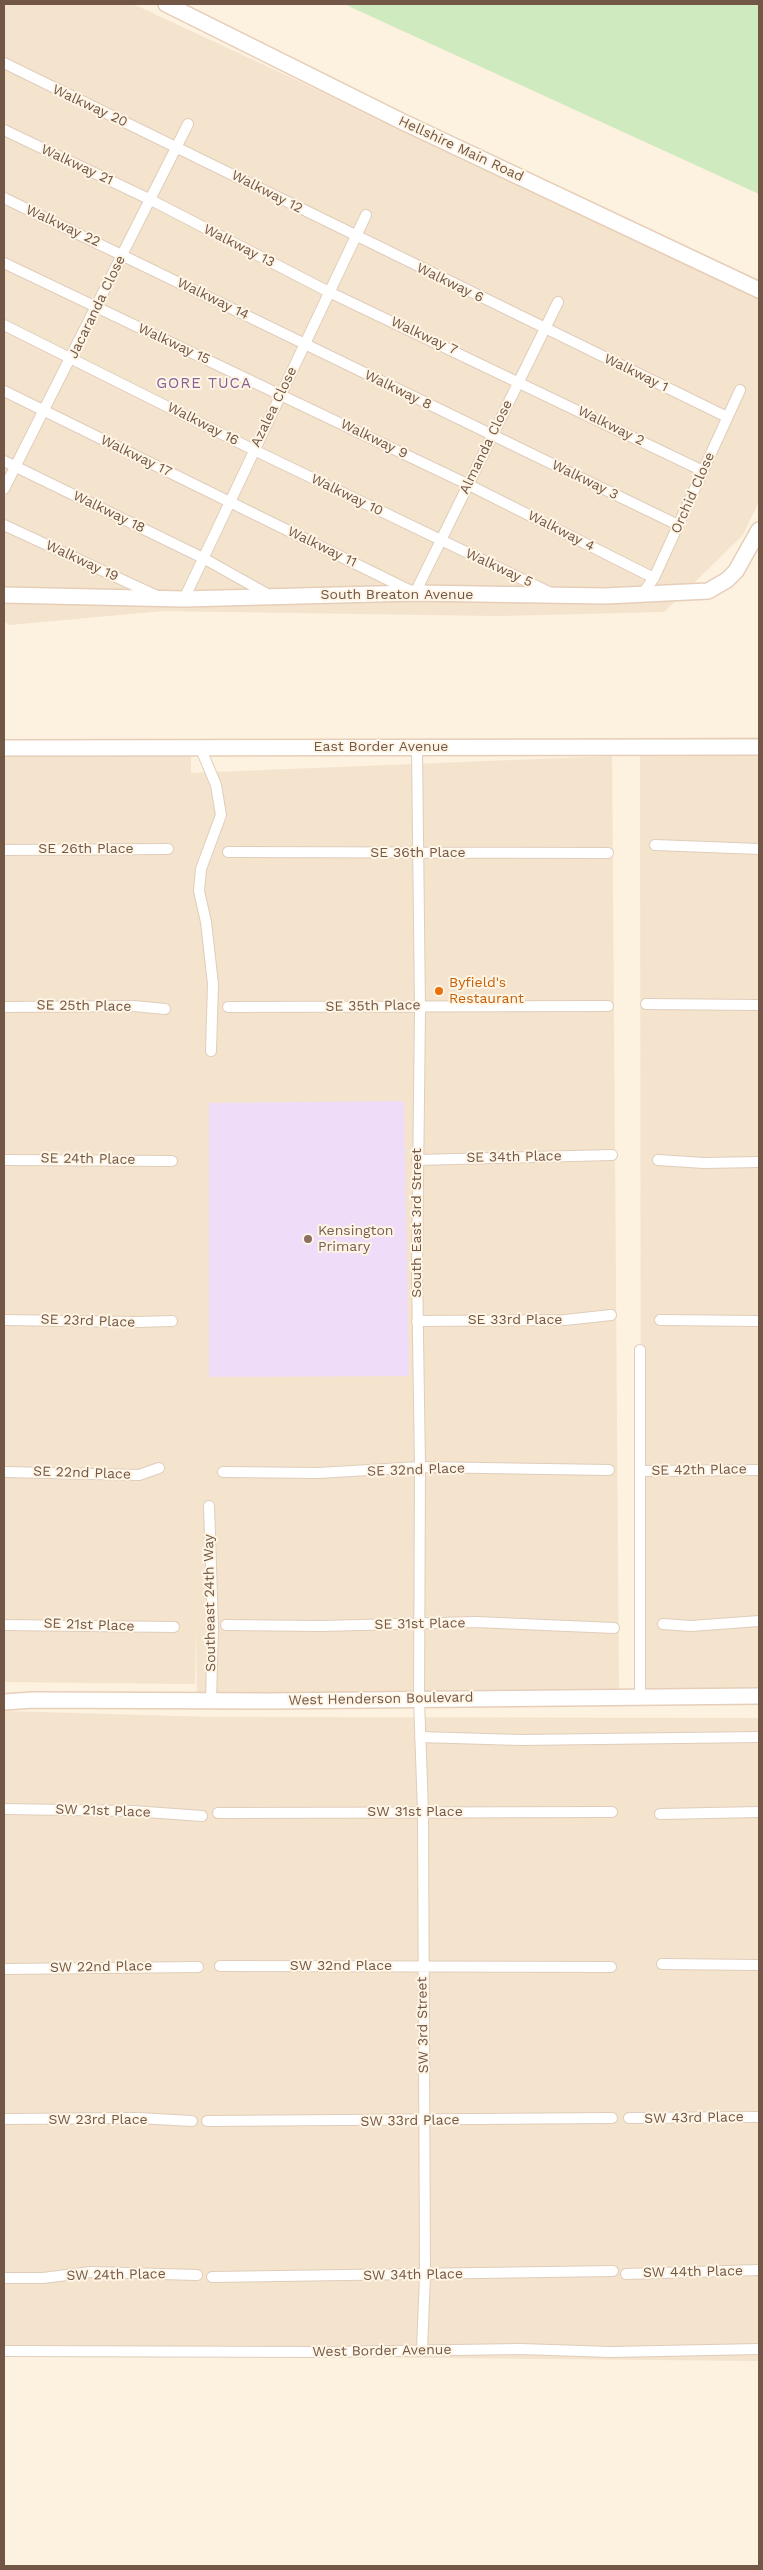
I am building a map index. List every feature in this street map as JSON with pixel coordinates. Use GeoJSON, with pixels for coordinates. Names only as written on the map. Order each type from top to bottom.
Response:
{"type":"FeatureCollection","features":[{"type":"Feature","properties":{"kind":"street","name":"Hellshire Main Road"},"geometry":{"type":"LineString","coordinates":[[166,4],[400,121],[759,290]]}},
{"type":"Feature","properties":{"kind":"street","name":"Walkway 20"},"geometry":{"type":"LineString","coordinates":[[4,63],[62,94],[178,146]]}},
{"type":"Feature","properties":{"kind":"street","name":"Jacaranda Close"},"geometry":{"type":"LineString","coordinates":[[4,489],[188,124]]}},
{"type":"Feature","properties":{"kind":"street","name":"Walkway 21"},"geometry":{"type":"LineString","coordinates":[[4,130],[149,199]]}},
{"type":"Feature","properties":{"kind":"street","name":"Walkway 12"},"geometry":{"type":"LineString","coordinates":[[178,146],[357,237]]}},
{"type":"Feature","properties":{"kind":"street","name":"Walkway 22"},"geometry":{"type":"LineString","coordinates":[[4,198],[122,254]]}},
{"type":"Feature","properties":{"kind":"street","name":"Walkway 13"},"geometry":{"type":"LineString","coordinates":[[149,199],[328,292]]}},
{"type":"Feature","properties":{"kind":"street","name":"Azalea Close"},"geometry":{"type":"LineString","coordinates":[[184,599],[366,215]]}},
{"type":"Feature","properties":{"kind":"street","name":"Walkway 6"},"geometry":{"type":"LineString","coordinates":[[357,237],[544,329]]}},
{"type":"Feature","properties":{"kind":"street","name":"Walkway 14"},"geometry":{"type":"LineString","coordinates":[[122,254],[304,345]]}},
{"type":"Feature","properties":{"kind":"street","name":"Walkway 15"},"geometry":{"type":"LineString","coordinates":[[4,263],[280,394]]}},
{"type":"Feature","properties":{"kind":"street","name":"Walkway 7"},"geometry":{"type":"LineString","coordinates":[[328,292],[518,381]]}},
{"type":"Feature","properties":{"kind":"street","name":"Almanda Close"},"geometry":{"type":"LineString","coordinates":[[415,593],[558,302]]}},
{"type":"Feature","properties":{"kind":"street","name":"Walkway 16"},"geometry":{"type":"LineString","coordinates":[[4,325],[254,450]]}},
{"type":"Feature","properties":{"kind":"street","name":"Walkway 1"},"geometry":{"type":"LineString","coordinates":[[544,329],[727,417]]}},
{"type":"Feature","properties":{"kind":"street","name":"Walkway 8"},"geometry":{"type":"LineString","coordinates":[[304,345],[492,435]]}},
{"type":"Feature","properties":{"kind":"street","name":"Walkway 2"},"geometry":{"type":"LineString","coordinates":[[518,381],[703,470]]}},
{"type":"Feature","properties":{"kind":"street","name":"Orchid Close"},"geometry":{"type":"LineString","coordinates":[[642,594],[654,578],[740,390]]}},
{"type":"Feature","properties":{"kind":"street","name":"Walkway 17"},"geometry":{"type":"LineString","coordinates":[[4,391],[229,502]]}},
{"type":"Feature","properties":{"kind":"street","name":"Walkway 9"},"geometry":{"type":"LineString","coordinates":[[280,394],[467,484]]}},
{"type":"Feature","properties":{"kind":"street","name":"Walkway 3"},"geometry":{"type":"LineString","coordinates":[[492,435],[678,525]]}},
{"type":"Feature","properties":{"kind":"street","name":"Walkway 10"},"geometry":{"type":"LineString","coordinates":[[254,450],[440,540]]}},
{"type":"Feature","properties":{"kind":"street","name":"Walkway 18"},"geometry":{"type":"LineString","coordinates":[[4,461],[203,558],[273,597]]}},
{"type":"Feature","properties":{"kind":"street","name":"Walkway 4"},"geometry":{"type":"LineString","coordinates":[[467,484],[654,578]]}},
{"type":"Feature","properties":{"kind":"street","name":"Walkway 11"},"geometry":{"type":"LineString","coordinates":[[229,502],[415,593]]}},
{"type":"Feature","properties":{"kind":"street","name":"Walkway 19"},"geometry":{"type":"LineString","coordinates":[[4,525],[160,597]]}},
{"type":"Feature","properties":{"kind":"street","name":"South Breaton Avenue"},"geometry":{"type":"LineString","coordinates":[[4,595],[184,599],[415,593],[558,596],[708,591],[717,587],[736,571],[759,530]]}},
{"type":"Feature","properties":{"kind":"street","name":"Walkway 5"},"geometry":{"type":"LineString","coordinates":[[440,540],[558,596]]}},
{"type":"Feature","properties":{"kind":"street"},"geometry":{"type":"LineString","coordinates":[[200,747],[216,785],[220,815],[201,869],[199,891],[206,922],[212,984],[211,1051]]}},
{"type":"Feature","properties":{"kind":"street","name":"East Border Avenue"},"geometry":{"type":"LineString","coordinates":[[4,748],[759,747]]}},
{"type":"Feature","properties":{"kind":"street","name":"South East 3rd Street"},"geometry":{"type":"LineString","coordinates":[[417,748],[420,1006],[417,1160],[420,1468],[419,1699]]}},
{"type":"Feature","properties":{"kind":"street"},"geometry":{"type":"LineString","coordinates":[[654,846],[759,849]]}},
{"type":"Feature","properties":{"kind":"street","name":"SE 26th Place"},"geometry":{"type":"LineString","coordinates":[[4,850],[168,849]]}},
{"type":"Feature","properties":{"kind":"street","name":"SE 36th Place"},"geometry":{"type":"LineString","coordinates":[[228,852],[608,853]]}},
{"type":"Feature","properties":{"kind":"street"},"geometry":{"type":"LineString","coordinates":[[646,1004],[759,1005]]}},
{"type":"Feature","properties":{"kind":"street","name":"SE 25th Place"},"geometry":{"type":"LineString","coordinates":[[4,1007],[134,1006],[165,1008]]}},
{"type":"Feature","properties":{"kind":"street","name":"SE 35th Place"},"geometry":{"type":"LineString","coordinates":[[228,1007],[608,1006]]}},
{"type":"Feature","properties":{"kind":"street","name":"SE 34th Place"},"geometry":{"type":"LineString","coordinates":[[417,1160],[612,1155]]}},
{"type":"Feature","properties":{"kind":"street","name":"SE 24th Place"},"geometry":{"type":"LineString","coordinates":[[4,1160],[172,1160]]}},
{"type":"Feature","properties":{"kind":"street"},"geometry":{"type":"LineString","coordinates":[[658,1160],[704,1163],[759,1162]]}},
{"type":"Feature","properties":{"kind":"street","name":"SE 33rd Place"},"geometry":{"type":"LineString","coordinates":[[418,1321],[565,1320],[611,1314]]}},
{"type":"Feature","properties":{"kind":"street","name":"SE 23rd Place"},"geometry":{"type":"LineString","coordinates":[[4,1320],[172,1321]]}},
{"type":"Feature","properties":{"kind":"street"},"geometry":{"type":"LineString","coordinates":[[660,1320],[759,1322]]}},
{"type":"Feature","properties":{"kind":"street"},"geometry":{"type":"LineString","coordinates":[[640,1350],[640,1697]]}},
{"type":"Feature","properties":{"kind":"street","name":"SE 22nd Place"},"geometry":{"type":"LineString","coordinates":[[4,1472],[139,1474],[159,1468]]}},
{"type":"Feature","properties":{"kind":"street","name":"SE 32nd Place"},"geometry":{"type":"LineString","coordinates":[[223,1472],[318,1473],[420,1468],[609,1470]]}},
{"type":"Feature","properties":{"kind":"street","name":"SE 42th Place"},"geometry":{"type":"LineString","coordinates":[[640,1471],[759,1470]]}},
{"type":"Feature","properties":{"kind":"street","name":"Southeast 24th Way"},"geometry":{"type":"LineString","coordinates":[[208,1506],[213,1628],[211,1700]]}},
{"type":"Feature","properties":{"kind":"street"},"geometry":{"type":"LineString","coordinates":[[663,1624],[691,1626],[759,1621]]}},
{"type":"Feature","properties":{"kind":"street","name":"SE 31st Place"},"geometry":{"type":"LineString","coordinates":[[226,1625],[321,1626],[476,1622],[614,1628]]}},
{"type":"Feature","properties":{"kind":"street","name":"SE 21st Place"},"geometry":{"type":"LineString","coordinates":[[4,1625],[174,1627]]}},
{"type":"Feature","properties":{"kind":"street","name":"West Henderson Boulevard"},"geometry":{"type":"LineString","coordinates":[[4,1702],[33,1700],[93,1702],[759,1696]]}},
{"type":"Feature","properties":{"kind":"street","name":"SW 3rd Street"},"geometry":{"type":"LineString","coordinates":[[419,1699],[423,1812],[422,1967],[425,2275],[422,2350]]}},
{"type":"Feature","properties":{"kind":"street"},"geometry":{"type":"LineString","coordinates":[[420,1737],[529,1740],[759,1737]]}},
{"type":"Feature","properties":{"kind":"street","name":"SW 21st Place"},"geometry":{"type":"LineString","coordinates":[[4,1809],[133,1811],[202,1816]]}},
{"type":"Feature","properties":{"kind":"street","name":"SW 31st Place"},"geometry":{"type":"LineString","coordinates":[[218,1813],[612,1812]]}},
{"type":"Feature","properties":{"kind":"street"},"geometry":{"type":"LineString","coordinates":[[660,1814],[759,1812]]}},
{"type":"Feature","properties":{"kind":"street"},"geometry":{"type":"LineString","coordinates":[[662,1964],[759,1965]]}},
{"type":"Feature","properties":{"kind":"street","name":"SW 32nd Place"},"geometry":{"type":"LineString","coordinates":[[220,1966],[611,1967]]}},
{"type":"Feature","properties":{"kind":"street","name":"SW 22nd Place"},"geometry":{"type":"LineString","coordinates":[[4,1969],[198,1967]]}},
{"type":"Feature","properties":{"kind":"street","name":"SW 43rd Place"},"geometry":{"type":"LineString","coordinates":[[629,2118],[759,2117]]}},
{"type":"Feature","properties":{"kind":"street","name":"SW 23rd Place"},"geometry":{"type":"LineString","coordinates":[[4,2119],[138,2118],[192,2121]]}},
{"type":"Feature","properties":{"kind":"street","name":"SW 33rd Place"},"geometry":{"type":"LineString","coordinates":[[207,2121],[612,2118]]}},
{"type":"Feature","properties":{"kind":"street","name":"SW 44th Place"},"geometry":{"type":"LineString","coordinates":[[626,2274],[759,2270]]}},
{"type":"Feature","properties":{"kind":"street","name":"SW 34th Place"},"geometry":{"type":"LineString","coordinates":[[212,2278],[613,2271]]}},
{"type":"Feature","properties":{"kind":"street","name":"SW 24th Place"},"geometry":{"type":"LineString","coordinates":[[4,2278],[43,2278],[91,2272],[197,2275]]}},
{"type":"Feature","properties":{"kind":"street","name":"West Border Avenue"},"geometry":{"type":"LineString","coordinates":[[4,2351],[324,2352],[520,2349],[611,2352],[759,2349]]}},
{"type":"Feature","properties":{"kind":"shaded area"},"geometry":{"type":"Polygon","coordinates":[[[4,4],[133,4],[759,295],[759,501],[743,535],[664,612],[498,616],[163,611],[10,625],[4,622],[4,4]]]}},
{"type":"Feature","properties":{"kind":"shaded area"},"geometry":{"type":"Polygon","coordinates":[[[759,737],[759,1705],[641,1704],[640,738],[759,737]]]}},
{"type":"Feature","properties":{"kind":"shaded area"},"geometry":{"type":"Polygon","coordinates":[[[4,755],[191,756],[191,773],[612,756],[619,1691],[197,1693],[196,1627],[195,1684],[4,1682],[4,755]]]}},
{"type":"Feature","properties":{"kind":"shaded area","name":"Kensington Primary"},"geometry":{"type":"Polygon","coordinates":[[[404,1101],[409,1376],[209,1377],[209,1103],[404,1101]]]}},
{"type":"Feature","properties":{"kind":"shaded area"},"geometry":{"type":"Polygon","coordinates":[[[4,1711],[211,1717],[759,1718],[759,2361],[232,2356],[4,2348],[4,1711]]]}},
{"type":"Feature","properties":{"kind":"green space"},"geometry":{"type":"Polygon","coordinates":[[[344,4],[759,4],[759,194],[645,142],[344,4]]]}},
{"type":"Feature","properties":{"kind":"place","name":"Byfield's Restaurant"},"geometry":{"type":"Point","coordinates":[439,991]}},
{"type":"Feature","properties":{"kind":"place","name":"Kensington Primary"},"geometry":{"type":"Point","coordinates":[308,1239]}},
{"type":"Feature","properties":{"kind":"district","name":"GORE TUCA"},"geometry":{"type":"Point","coordinates":[204,384]}}]}
